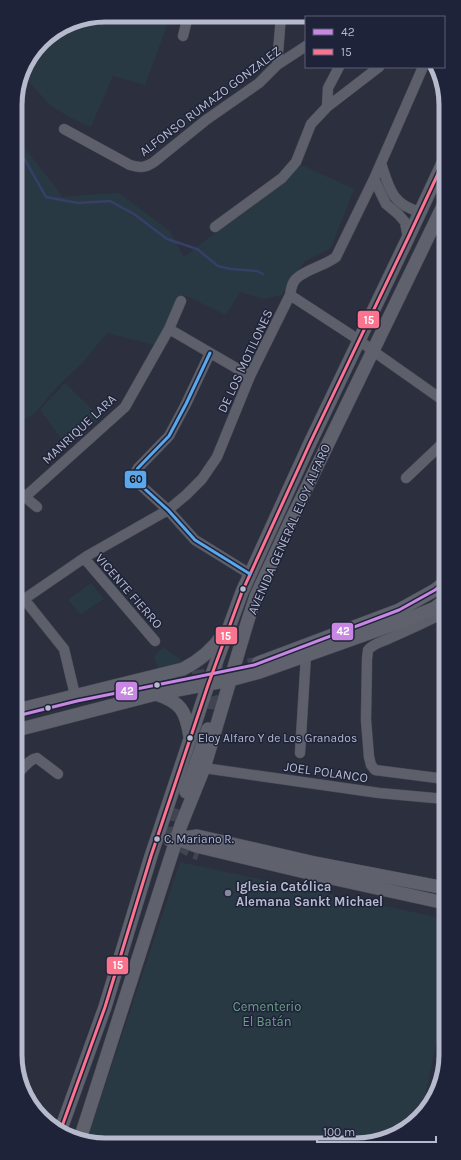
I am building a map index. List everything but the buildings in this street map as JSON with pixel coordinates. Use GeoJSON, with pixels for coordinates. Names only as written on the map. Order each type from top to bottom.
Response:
{"type":"FeatureCollection","features":[{"type":"Feature","properties":{"kind":"main road","name":"AVENIDA GENERAL ELOY ALFARO"},"geometry":{"type":"LineString","coordinates":[[62,1126],[105,1007],[151,856],[203,699],[232,618],[250,574],[310,443],[439,172]]}},
{"type":"Feature","properties":{"kind":"main road","name":"AVENIDA GENERAL ELOY ALFARO"},"geometry":{"type":"LineString","coordinates":[[81,1134],[181,825],[204,768],[256,596],[325,449],[439,214]]}},
{"type":"Feature","properties":{"kind":"main road"},"geometry":{"type":"LineString","coordinates":[[310,443],[314,440],[321,440],[325,445],[325,449]]}},
{"type":"Feature","properties":{"kind":"main road"},"geometry":{"type":"LineString","coordinates":[[22,729],[156,694],[230,680],[257,665],[352,622],[372,620],[398,610],[439,587]]}},
{"type":"Feature","properties":{"kind":"main road"},"geometry":{"type":"LineString","coordinates":[[243,636],[243,656],[257,665],[306,655],[406,620],[439,604]]}},
{"type":"Feature","properties":{"kind":"main road"},"geometry":{"type":"LineString","coordinates":[[22,709],[183,669],[198,660],[214,645],[232,618]]}},
{"type":"Feature","properties":{"kind":"main road"},"geometry":{"type":"LineString","coordinates":[[22,715],[77,701],[174,681]]}},
{"type":"Feature","properties":{"kind":"main road"},"geometry":{"type":"LineString","coordinates":[[156,694],[169,698],[179,706],[187,720],[190,740]]}},
{"type":"Feature","properties":{"kind":"main road"},"geometry":{"type":"LineString","coordinates":[[174,808],[186,774],[202,719],[204,710],[203,699]]}},
{"type":"Feature","properties":{"kind":"main road"},"geometry":{"type":"LineString","coordinates":[[181,825],[181,807],[212,713]]}},
{"type":"Feature","properties":{"kind":"main road"},"geometry":{"type":"LineString","coordinates":[[151,856],[160,844],[177,839],[197,836],[316,863],[439,887]]}},
{"type":"Feature","properties":{"kind":"main road"},"geometry":{"type":"LineString","coordinates":[[177,839],[196,846],[313,874],[439,902]]}},
{"type":"Feature","properties":{"kind":"main road"},"geometry":{"type":"LineString","coordinates":[[199,854],[300,876],[313,874]]}},
{"type":"Feature","properties":{"kind":"main road"},"geometry":{"type":"LineString","coordinates":[[105,1007],[121,1012]]}},
{"type":"Feature","properties":{"kind":"street"},"geometry":{"type":"LineString","coordinates":[[183,36],[186,22]]}},
{"type":"Feature","properties":{"kind":"street"},"geometry":{"type":"LineString","coordinates":[[277,65],[281,22]]}},
{"type":"Feature","properties":{"kind":"street","name":"ALFONSO RUMAZO GONZALEZ"},"geometry":{"type":"LineString","coordinates":[[64,130],[130,165],[148,167],[206,120],[259,83],[277,65],[305,47]]}},
{"type":"Feature","properties":{"kind":"street"},"geometry":{"type":"LineString","coordinates":[[326,107],[328,88],[339,68]]}},
{"type":"Feature","properties":{"kind":"street"},"geometry":{"type":"LineString","coordinates":[[215,227],[282,178],[296,162],[311,124],[326,107],[378,68]]}},
{"type":"Feature","properties":{"kind":"street","name":"DE LOS MOTILONES"},"geometry":{"type":"LineString","coordinates":[[22,601],[84,558],[168,510],[202,479],[217,457],[250,376],[290,295],[296,278],[336,257],[374,179],[423,68]]}},
{"type":"Feature","properties":{"kind":"street"},"geometry":{"type":"LineString","coordinates":[[381,163],[391,193],[410,210],[421,212]]}},
{"type":"Feature","properties":{"kind":"street"},"geometry":{"type":"LineString","coordinates":[[374,179],[386,204],[405,222],[408,238]]}},
{"type":"Feature","properties":{"kind":"street"},"geometry":{"type":"LineString","coordinates":[[290,295],[359,340],[439,397]]}},
{"type":"Feature","properties":{"kind":"street","name":"MANRIQUE LARA"},"geometry":{"type":"LineString","coordinates":[[22,498],[125,407],[169,329],[181,301]]}},
{"type":"Feature","properties":{"kind":"street"},"geometry":{"type":"LineString","coordinates":[[169,329],[250,376]]}},
{"type":"Feature","properties":{"kind":"street"},"geometry":{"type":"LineString","coordinates":[[210,353],[169,436],[138,468],[135,473],[136,481],[168,510],[195,540],[250,574]]}},
{"type":"Feature","properties":{"kind":"street"},"geometry":{"type":"LineString","coordinates":[[406,478],[439,447]]}},
{"type":"Feature","properties":{"kind":"street"},"geometry":{"type":"LineString","coordinates":[[22,494],[37,507]]}},
{"type":"Feature","properties":{"kind":"street","name":"VICENTE FIERRO"},"geometry":{"type":"LineString","coordinates":[[84,558],[155,641]]}},
{"type":"Feature","properties":{"kind":"street"},"geometry":{"type":"LineString","coordinates":[[22,604],[64,648],[76,695]]}},
{"type":"Feature","properties":{"kind":"street"},"geometry":{"type":"LineString","coordinates":[[439,614],[385,641],[374,644],[368,650],[366,720],[369,757],[371,765],[375,770],[439,778]]}},
{"type":"Feature","properties":{"kind":"street"},"geometry":{"type":"LineString","coordinates":[[300,753],[306,655]]}},
{"type":"Feature","properties":{"kind":"street"},"geometry":{"type":"LineString","coordinates":[[22,769],[30,761],[37,758],[58,774]]}},
{"type":"Feature","properties":{"kind":"street","name":"JOEL POLANCO"},"geometry":{"type":"LineString","coordinates":[[204,768],[379,793],[439,798]]}},
{"type":"Feature","properties":{"kind":"green space"},"geometry":{"type":"Polygon","coordinates":[[[105,22],[168,22],[145,85],[113,76],[91,127],[71,118],[51,106],[27,80],[26,81],[33,64],[46,46],[59,36],[79,26],[105,22]]]}},
{"type":"Feature","properties":{"kind":"green space"},"geometry":{"type":"Polygon","coordinates":[[[22,144],[62,197],[119,193],[170,231],[184,257],[302,165],[354,189],[331,248],[305,261],[282,295],[264,299],[240,292],[226,315],[184,295],[154,345],[107,333],[83,362],[56,388],[35,413],[22,421],[22,144]]]}},
{"type":"Feature","properties":{"kind":"green space"},"geometry":{"type":"Polygon","coordinates":[[[65,383],[101,418],[66,445],[40,410],[65,383]]]}},
{"type":"Feature","properties":{"kind":"green space"},"geometry":{"type":"Polygon","coordinates":[[[91,583],[104,599],[81,614],[68,600],[91,583]]]}},
{"type":"Feature","properties":{"kind":"green space"},"geometry":{"type":"Polygon","coordinates":[[[163,647],[184,662],[159,671],[154,657],[163,647]]]}},
{"type":"Feature","properties":{"kind":"green space","name":"Cementerio El Batán"},"geometry":{"type":"Polygon","coordinates":[[[180,862],[439,918],[439,1030],[424,1102],[411,1117],[402,1124],[382,1134],[356,1138],[100,1138],[88,1136],[180,862]]]}},
{"type":"Feature","properties":{"kind":"waterway"},"geometry":{"type":"LineString","coordinates":[[22,156],[46,197],[78,203],[110,201],[134,214],[167,239],[197,249],[218,266],[231,269],[257,271],[263,274]]}},
{"type":"Feature","properties":{"kind":"tunnel"},"geometry":{"type":"LineString","coordinates":[[174,681],[258,663]]}},
{"type":"Feature","properties":{"kind":"tunnel"},"geometry":{"type":"LineString","coordinates":[[199,683],[207,689],[211,696],[213,704],[212,713]]}},
{"type":"Feature","properties":{"kind":"tunnel"},"geometry":{"type":"LineString","coordinates":[[174,808],[171,826],[173,838],[183,847],[199,854]]}},
{"type":"Feature","properties":{"kind":"transit line","name":"15"},"geometry":{"type":"LineString","coordinates":[[62,1126],[105,1007],[151,856],[208,685],[242,592],[310,443],[439,172]]}},
{"type":"Feature","properties":{"kind":"transit line","name":"60"},"geometry":{"type":"LineString","coordinates":[[210,353],[169,436],[138,468],[135,473],[136,481],[168,510],[195,540],[250,574]]}},
{"type":"Feature","properties":{"kind":"transit line","name":"42"},"geometry":{"type":"LineString","coordinates":[[22,715],[77,701],[254,665],[399,610],[439,587]]}},
{"type":"Feature","properties":{"kind":"place","name":"Eloy Alfaro Y de Los Granados"},"geometry":{"type":"Point","coordinates":[190,738]}},
{"type":"Feature","properties":{"kind":"place","name":"C. Mariano R."},"geometry":{"type":"Point","coordinates":[157,839]}},
{"type":"Feature","properties":{"kind":"place","name":"Iglesia Católica Alemana Sankt Michael"},"geometry":{"type":"Point","coordinates":[228,893]}}]}
